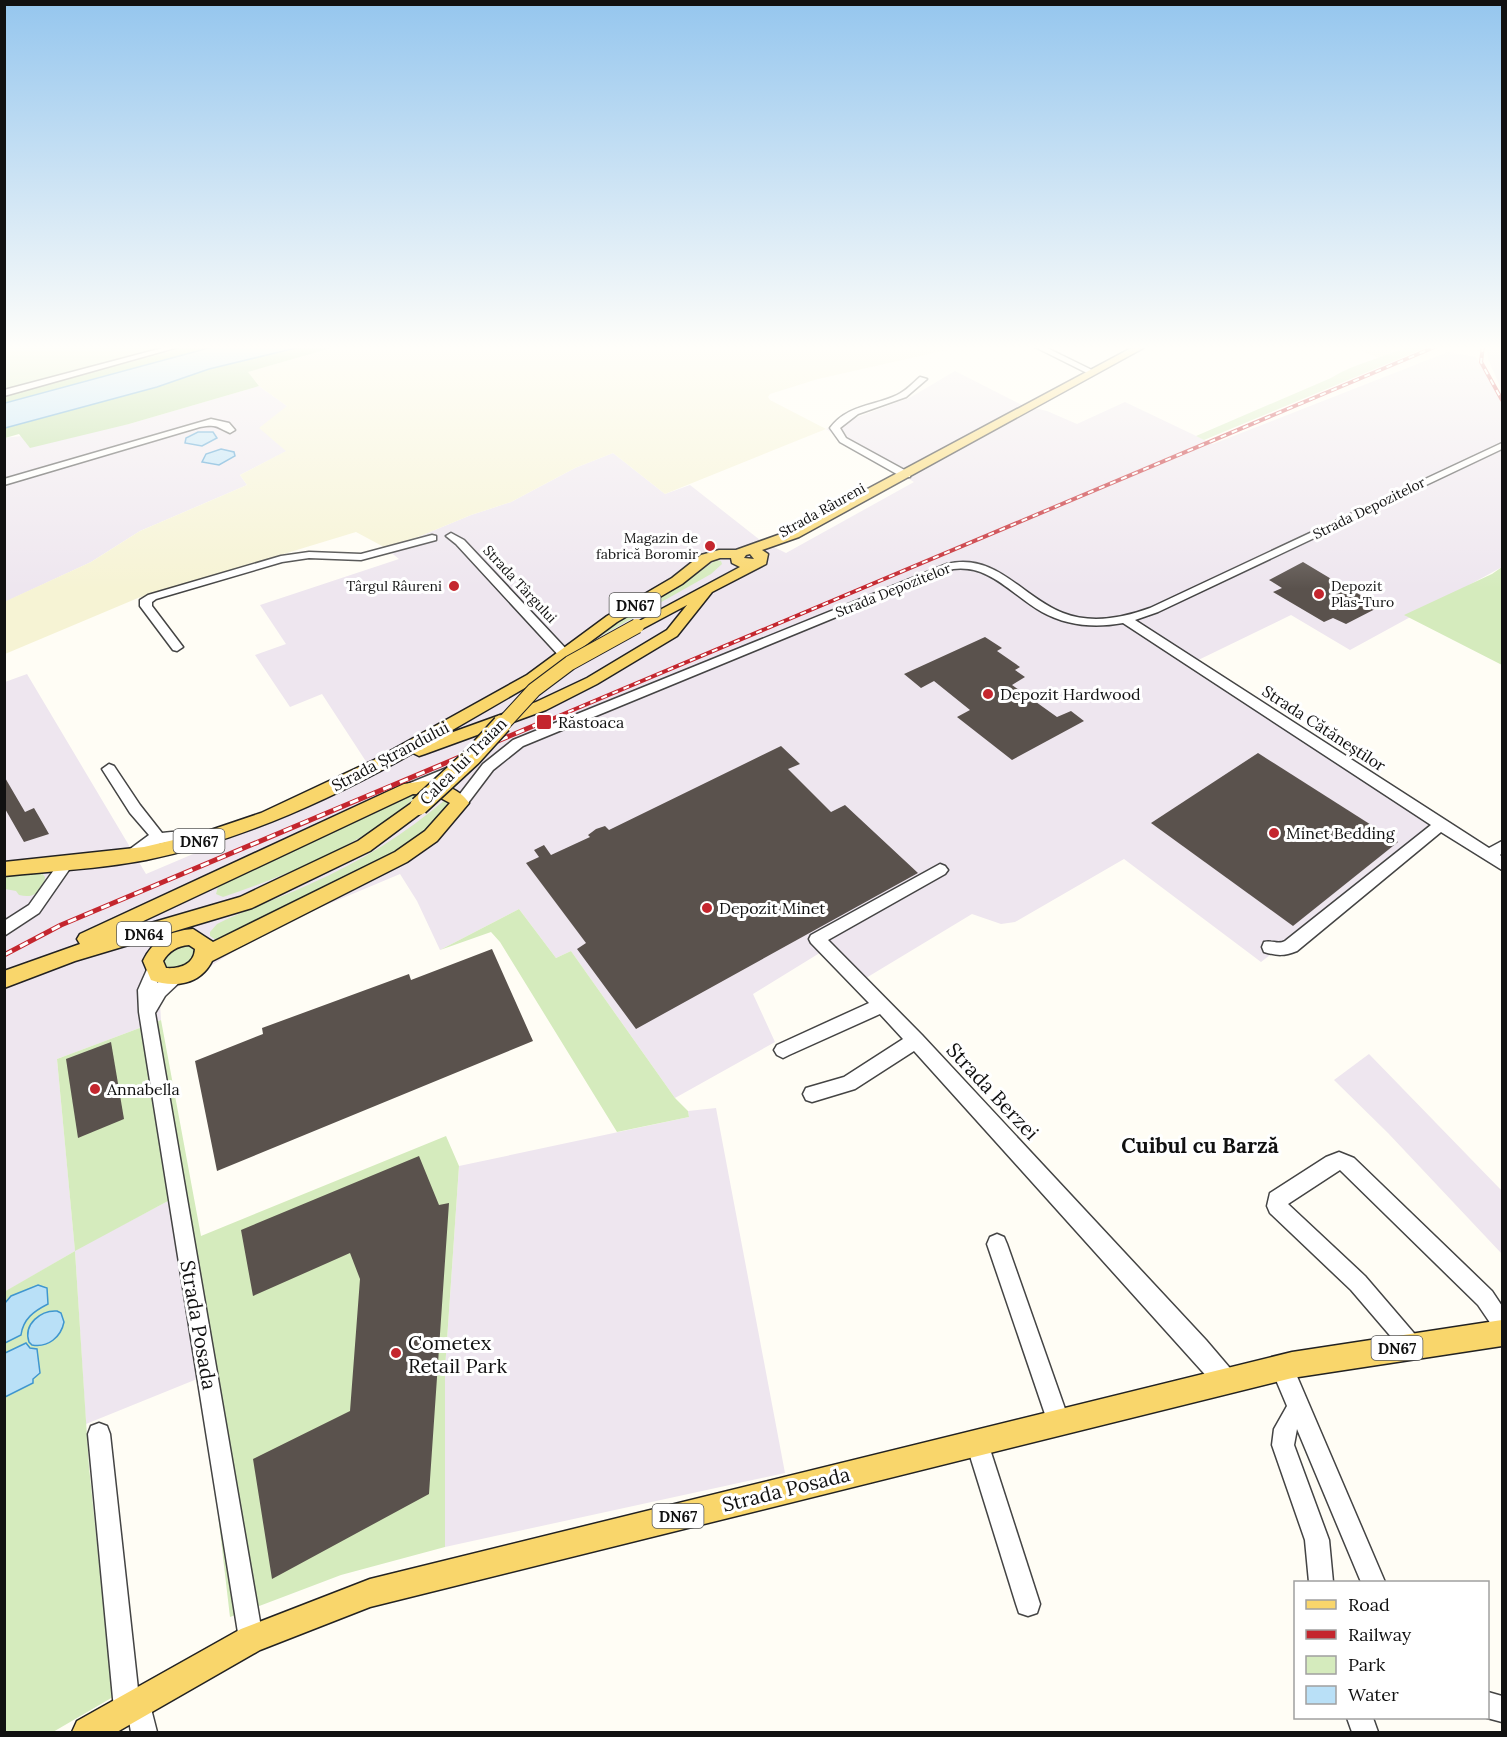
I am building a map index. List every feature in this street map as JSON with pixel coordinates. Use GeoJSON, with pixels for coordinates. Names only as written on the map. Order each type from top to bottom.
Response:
{"type":"FeatureCollection","features":[{"type":"Feature","properties":{"kind":"main road","name":"Strada Râureni"},"geometry":{"type":"LineString","coordinates":[[748,558],[994,427]]}},
{"type":"Feature","properties":{"kind":"main road","name":"Strada Râureni"},"geometry":{"type":"LineString","coordinates":[[748,558],[995,427]]}},
{"type":"Feature","properties":{"kind":"main road","name":"Strada Ștrandului"},"geometry":{"type":"LineString","coordinates":[[4,869],[131,856],[202,840],[267,817],[380,764],[539,674],[612,619],[677,581],[706,558],[724,554],[748,558]]}},
{"type":"Feature","properties":{"kind":"main road","name":"Calea lui Traian"},"geometry":{"type":"LineString","coordinates":[[4,980],[38,965],[218,908],[282,885],[364,846],[419,806],[546,680],[585,654],[705,592],[748,558]]}},
{"type":"Feature","properties":{"kind":"main road","name":"Calea lui Traian"},"geometry":{"type":"LineString","coordinates":[[637,626],[646,617],[748,558]]}},
{"type":"Feature","properties":{"kind":"main road","name":"DN67"},"geometry":{"type":"LineString","coordinates":[[380,764],[555,701],[667,636],[680,626],[705,592]]}},
{"type":"Feature","properties":{"kind":"main road"},"geometry":{"type":"LineString","coordinates":[[484,705],[480,710],[480,718],[495,724]]}},
{"type":"Feature","properties":{"kind":"main road"},"geometry":{"type":"LineString","coordinates":[[87,939],[410,788],[435,788],[451,795],[460,803],[432,836],[401,856],[202,947]]}},
{"type":"Feature","properties":{"kind":"main road"},"geometry":{"type":"LineString","coordinates":[[115,941],[126,940],[140,945],[163,976],[177,976],[192,971],[210,922],[218,908],[202,895],[205,885]]}},
{"type":"Feature","properties":{"kind":"main road","name":"Calea lui Traian"},"geometry":{"type":"LineString","coordinates":[[4,971],[40,954],[87,939],[218,908]]}},
{"type":"Feature","properties":{"kind":"main road"},"geometry":{"type":"LineString","coordinates":[[155,963],[160,949],[176,939],[193,937],[202,947]]}},
{"type":"Feature","properties":{"kind":"main road","name":"DN67"},"geometry":{"type":"LineString","coordinates":[[1287,1366],[1503,1333]]}},
{"type":"Feature","properties":{"kind":"main road","name":"Strada Posada"},"geometry":{"type":"LineString","coordinates":[[88,1732],[251,1639],[334,1605],[406,1583],[1287,1366]]}},
{"type":"Feature","properties":{"kind":"street"},"geometry":{"type":"LineString","coordinates":[[4,482],[190,427]]}},
{"type":"Feature","properties":{"kind":"street"},"geometry":{"type":"LineString","coordinates":[[836,427],[843,440],[906,475]]}},
{"type":"Feature","properties":{"kind":"street","name":"Strada Depozitelor"},"geometry":{"type":"LineString","coordinates":[[460,803],[488,767],[518,743],[960,563],[981,566],[1047,610],[1060,616],[1094,621],[1127,620],[1154,610],[1503,446]]}},
{"type":"Feature","properties":{"kind":"street","name":"Strada Târgului"},"geometry":{"type":"LineString","coordinates":[[177,647],[146,606],[146,600],[281,559],[309,555],[361,557],[432,538],[443,540],[451,537],[460,542],[566,655]]}},
{"type":"Feature","properties":{"kind":"street","name":"Strada Cătăneștilor"},"geometry":{"type":"LineString","coordinates":[[1127,620],[1496,860]]}},
{"type":"Feature","properties":{"kind":"street"},"geometry":{"type":"LineString","coordinates":[[410,788],[518,743]]}},
{"type":"Feature","properties":{"kind":"street"},"geometry":{"type":"LineString","coordinates":[[109,769],[135,809],[156,834],[155,839]]}},
{"type":"Feature","properties":{"kind":"street"},"geometry":{"type":"LineString","coordinates":[[1270,947],[1282,950],[1291,946],[1441,824]]}},
{"type":"Feature","properties":{"kind":"street"},"geometry":{"type":"LineString","coordinates":[[131,856],[155,839],[175,836],[202,840]]}},
{"type":"Feature","properties":{"kind":"street"},"geometry":{"type":"LineString","coordinates":[[1496,860],[1503,846]]}},
{"type":"Feature","properties":{"kind":"street"},"geometry":{"type":"LineString","coordinates":[[4,930],[34,909],[66,864]]}},
{"type":"Feature","properties":{"kind":"street","name":"Strada Berzei"},"geometry":{"type":"LineString","coordinates":[[940,870],[817,939],[916,1040],[1115,1260],[1197,1344],[1227,1382]]}},
{"type":"Feature","properties":{"kind":"street","name":"Strada Posada"},"geometry":{"type":"LineString","coordinates":[[155,963],[146,990],[147,1012],[251,1639]]}},
{"type":"Feature","properties":{"kind":"street"},"geometry":{"type":"LineString","coordinates":[[147,1012],[159,991],[177,976]]}},
{"type":"Feature","properties":{"kind":"street"},"geometry":{"type":"LineString","coordinates":[[783,1050],[883,1005]]}},
{"type":"Feature","properties":{"kind":"street"},"geometry":{"type":"LineString","coordinates":[[812,1094],[849,1083],[916,1040]]}},
{"type":"Feature","properties":{"kind":"street"},"geometry":{"type":"LineString","coordinates":[[1412,1346],[1358,1283],[1276,1206],[1277,1200],[1333,1163],[1339,1161],[1347,1164],[1363,1179],[1485,1298],[1503,1323]]}},
{"type":"Feature","properties":{"kind":"street"},"geometry":{"type":"LineString","coordinates":[[997,1244],[1059,1423]]}},
{"type":"Feature","properties":{"kind":"street"},"geometry":{"type":"LineString","coordinates":[[1287,1366],[1301,1409],[1373,1581]]}},
{"type":"Feature","properties":{"kind":"street"},"geometry":{"type":"LineString","coordinates":[[1301,1409],[1292,1416],[1283,1431],[1283,1445],[1317,1540],[1321,1581]]}},
{"type":"Feature","properties":{"kind":"street"},"geometry":{"type":"LineString","coordinates":[[99,1434],[133,1706],[144,1732]]}},
{"type":"Feature","properties":{"kind":"street"},"geometry":{"type":"LineString","coordinates":[[977,1443],[1028,1604]]}},
{"type":"Feature","properties":{"kind":"shaded area"},"geometry":{"type":"Polygon","coordinates":[[[102,427],[287,427],[287,451],[240,475],[247,485],[140,531],[91,562],[5,602],[4,438],[102,427]]]}},
{"type":"Feature","properties":{"kind":"shaded area"},"geometry":{"type":"Polygon","coordinates":[[[822,427],[826,429],[665,494],[613,453],[575,468],[511,502],[471,515],[418,537],[384,547],[356,532],[138,598],[5,654],[4,602],[91,562],[140,531],[247,485],[240,475],[286,451],[259,428],[822,427]]]}},
{"type":"Feature","properties":{"kind":"shaded area"},"geometry":{"type":"Polygon","coordinates":[[[831,427],[1178,427],[1213,444],[1256,427],[1502,427],[1502,567],[1350,650],[1291,615],[1188,665],[1436,825],[1261,962],[1124,859],[1015,922],[1001,924],[972,914],[866,978],[831,946],[753,994],[775,1042],[675,1098],[571,951],[556,958],[519,909],[440,950],[417,901],[400,874],[269,929],[165,995],[160,1003],[161,1020],[57,1059],[75,1250],[168,1201],[202,1377],[86,1424],[75,1251],[5,1292],[5,682],[27,674],[146,874],[252,829],[367,763],[322,694],[290,707],[255,655],[286,644],[260,605],[399,559],[384,547],[418,537],[471,515],[511,502],[575,468],[613,453],[665,494],[690,485],[760,540],[786,553],[914,482],[826,429],[831,427]]]}},
{"type":"Feature","properties":{"kind":"shaded area"},"geometry":{"type":"Polygon","coordinates":[[[1369,1054],[1502,1191],[1502,1254],[1388,1133],[1334,1080],[1369,1054]]]}},
{"type":"Feature","properties":{"kind":"shaded area"},"geometry":{"type":"Polygon","coordinates":[[[716,1108],[785,1473],[445,1547],[445,1369],[459,1166],[689,1117],[688,1111],[716,1108]]]}},
{"type":"Feature","properties":{"kind":"green space"},"geometry":{"type":"Polygon","coordinates":[[[116,427],[30,448],[19,434],[5,438],[5,428],[116,427]]]}},
{"type":"Feature","properties":{"kind":"green space"},"geometry":{"type":"Polygon","coordinates":[[[1217,427],[1235,427],[1204,440],[1196,436],[1217,427]]]}},
{"type":"Feature","properties":{"kind":"green space"},"geometry":{"type":"Polygon","coordinates":[[[716,560],[721,561],[722,564],[711,574],[594,640],[630,612],[678,587],[716,560]]]}},
{"type":"Feature","properties":{"kind":"green space"},"geometry":{"type":"Polygon","coordinates":[[[1502,567],[1502,665],[1404,615],[1492,574],[1502,567]]]}},
{"type":"Feature","properties":{"kind":"green space"},"geometry":{"type":"Polygon","coordinates":[[[422,791],[378,826],[328,855],[276,878],[223,897],[216,894],[218,887],[271,858],[400,796],[422,791]]]}},
{"type":"Feature","properties":{"kind":"green space"},"geometry":{"type":"Polygon","coordinates":[[[446,799],[451,802],[417,841],[217,941],[210,936],[210,932],[217,924],[310,884],[364,857],[414,824],[446,799]]]}},
{"type":"Feature","properties":{"kind":"green space"},"geometry":{"type":"Polygon","coordinates":[[[40,871],[45,877],[44,885],[33,895],[19,895],[16,891],[5,889],[4,873],[40,871]]]}},
{"type":"Feature","properties":{"kind":"green space"},"geometry":{"type":"Polygon","coordinates":[[[519,909],[556,958],[571,951],[675,1098],[688,1111],[689,1117],[617,1132],[500,942],[491,932],[440,950],[519,909]]]}},
{"type":"Feature","properties":{"kind":"green space"},"geometry":{"type":"Polygon","coordinates":[[[183,943],[197,947],[197,955],[182,967],[170,969],[165,967],[164,955],[183,943]]]}},
{"type":"Feature","properties":{"kind":"green space"},"geometry":{"type":"Polygon","coordinates":[[[161,1020],[201,1236],[446,1136],[459,1166],[445,1369],[445,1547],[341,1575],[230,1617],[202,1377],[168,1201],[75,1251],[57,1059],[161,1020]]]}},
{"type":"Feature","properties":{"kind":"green space"},"geometry":{"type":"Polygon","coordinates":[[[75,1251],[89,1467],[113,1697],[53,1732],[5,1732],[4,1292],[75,1251]]]}},
{"type":"Feature","properties":{"kind":"water"},"geometry":{"type":"Polygon","coordinates":[[[198,432],[213,432],[217,438],[202,446],[185,443],[186,438],[198,432]]]}},
{"type":"Feature","properties":{"kind":"water"},"geometry":{"type":"Polygon","coordinates":[[[221,449],[234,452],[235,456],[219,465],[202,462],[206,454],[221,449]]]}},
{"type":"Feature","properties":{"kind":"water"},"geometry":{"type":"Polygon","coordinates":[[[38,1285],[47,1288],[48,1304],[30,1316],[24,1324],[21,1335],[5,1343],[5,1303],[11,1296],[38,1285]]]}},
{"type":"Feature","properties":{"kind":"water"},"geometry":{"type":"Polygon","coordinates":[[[57,1311],[61,1313],[64,1322],[57,1337],[43,1345],[32,1345],[28,1335],[31,1324],[45,1313],[57,1311]]]}},
{"type":"Feature","properties":{"kind":"water"},"geometry":{"type":"Polygon","coordinates":[[[26,1343],[30,1348],[37,1349],[40,1373],[33,1379],[33,1383],[5,1397],[5,1353],[26,1343]]]}},
{"type":"Feature","properties":{"kind":"building","name":"Depozit Plas-Turo"},"geometry":{"type":"Polygon","coordinates":[[[1303,562],[1381,606],[1346,624],[1333,618],[1324,622],[1273,592],[1282,588],[1269,580],[1303,562]]]}},
{"type":"Feature","properties":{"kind":"building","name":"Depozit Hardwood"},"geometry":{"type":"Polygon","coordinates":[[[985,637],[1002,648],[997,651],[1020,667],[1015,670],[1025,677],[1012,685],[1057,717],[1071,711],[1084,721],[1012,760],[957,717],[970,710],[934,681],[921,688],[904,674],[985,637]]]}},
{"type":"Feature","properties":{"kind":"building","name":"Depozit Minet"},"geometry":{"type":"Polygon","coordinates":[[[781,746],[800,764],[788,769],[831,812],[845,805],[918,873],[636,1029],[577,949],[586,943],[526,863],[539,857],[534,850],[544,845],[551,855],[590,837],[588,835],[596,829],[605,826],[609,830],[781,746]]]}},
{"type":"Feature","properties":{"kind":"building","name":"Minet Bedding"},"geometry":{"type":"Polygon","coordinates":[[[1258,753],[1398,842],[1293,926],[1151,823],[1258,753]]]}},
{"type":"Feature","properties":{"kind":"building"},"geometry":{"type":"Polygon","coordinates":[[[4,776],[25,812],[34,808],[49,834],[24,842],[4,807],[4,776]]]}},
{"type":"Feature","properties":{"kind":"building"},"geometry":{"type":"Polygon","coordinates":[[[492,949],[533,1041],[217,1171],[195,1061],[263,1034],[262,1028],[409,974],[411,980],[492,949]]]}},
{"type":"Feature","properties":{"kind":"building","name":"Annabella"},"geometry":{"type":"Polygon","coordinates":[[[111,1042],[124,1119],[78,1138],[66,1059],[111,1042]]]}},
{"type":"Feature","properties":{"kind":"building","name":"Cometex Retail Park"},"geometry":{"type":"Polygon","coordinates":[[[419,1156],[439,1205],[449,1203],[429,1494],[272,1579],[253,1459],[350,1411],[360,1279],[350,1253],[253,1296],[241,1230],[419,1156]]]}},
{"type":"Feature","properties":{"kind":"railway"},"geometry":{"type":"LineString","coordinates":[[535,726],[1245,427]]}},
{"type":"Feature","properties":{"kind":"railway"},"geometry":{"type":"LineString","coordinates":[[4,955],[61,925],[538,724]]}},
{"type":"Feature","properties":{"kind":"place","name":"Magazin de fabrică Boromir"},"geometry":{"type":"Point","coordinates":[710,546]}},
{"type":"Feature","properties":{"kind":"place","name":"Târgul Râureni"},"geometry":{"type":"Point","coordinates":[454,586]}},
{"type":"Feature","properties":{"kind":"place","name":"Depozit Plas-Turo"},"geometry":{"type":"Point","coordinates":[1319,594]}},
{"type":"Feature","properties":{"kind":"place","name":"Depozit Hardwood"},"geometry":{"type":"Point","coordinates":[988,694]}},
{"type":"Feature","properties":{"kind":"place","name":"Răstoaca"},"geometry":{"type":"Point","coordinates":[544,722]}},
{"type":"Feature","properties":{"kind":"place","name":"Minet Bedding"},"geometry":{"type":"Point","coordinates":[1274,833]}},
{"type":"Feature","properties":{"kind":"place","name":"Depozit Minet"},"geometry":{"type":"Point","coordinates":[707,908]}},
{"type":"Feature","properties":{"kind":"place","name":"Annabella"},"geometry":{"type":"Point","coordinates":[95,1089]}},
{"type":"Feature","properties":{"kind":"place","name":"Cometex Retail Park"},"geometry":{"type":"Point","coordinates":[396,1353]}},
{"type":"Feature","properties":{"kind":"district","name":"Cuibul cu Barză"},"geometry":{"type":"Point","coordinates":[1200,1145]}}]}
